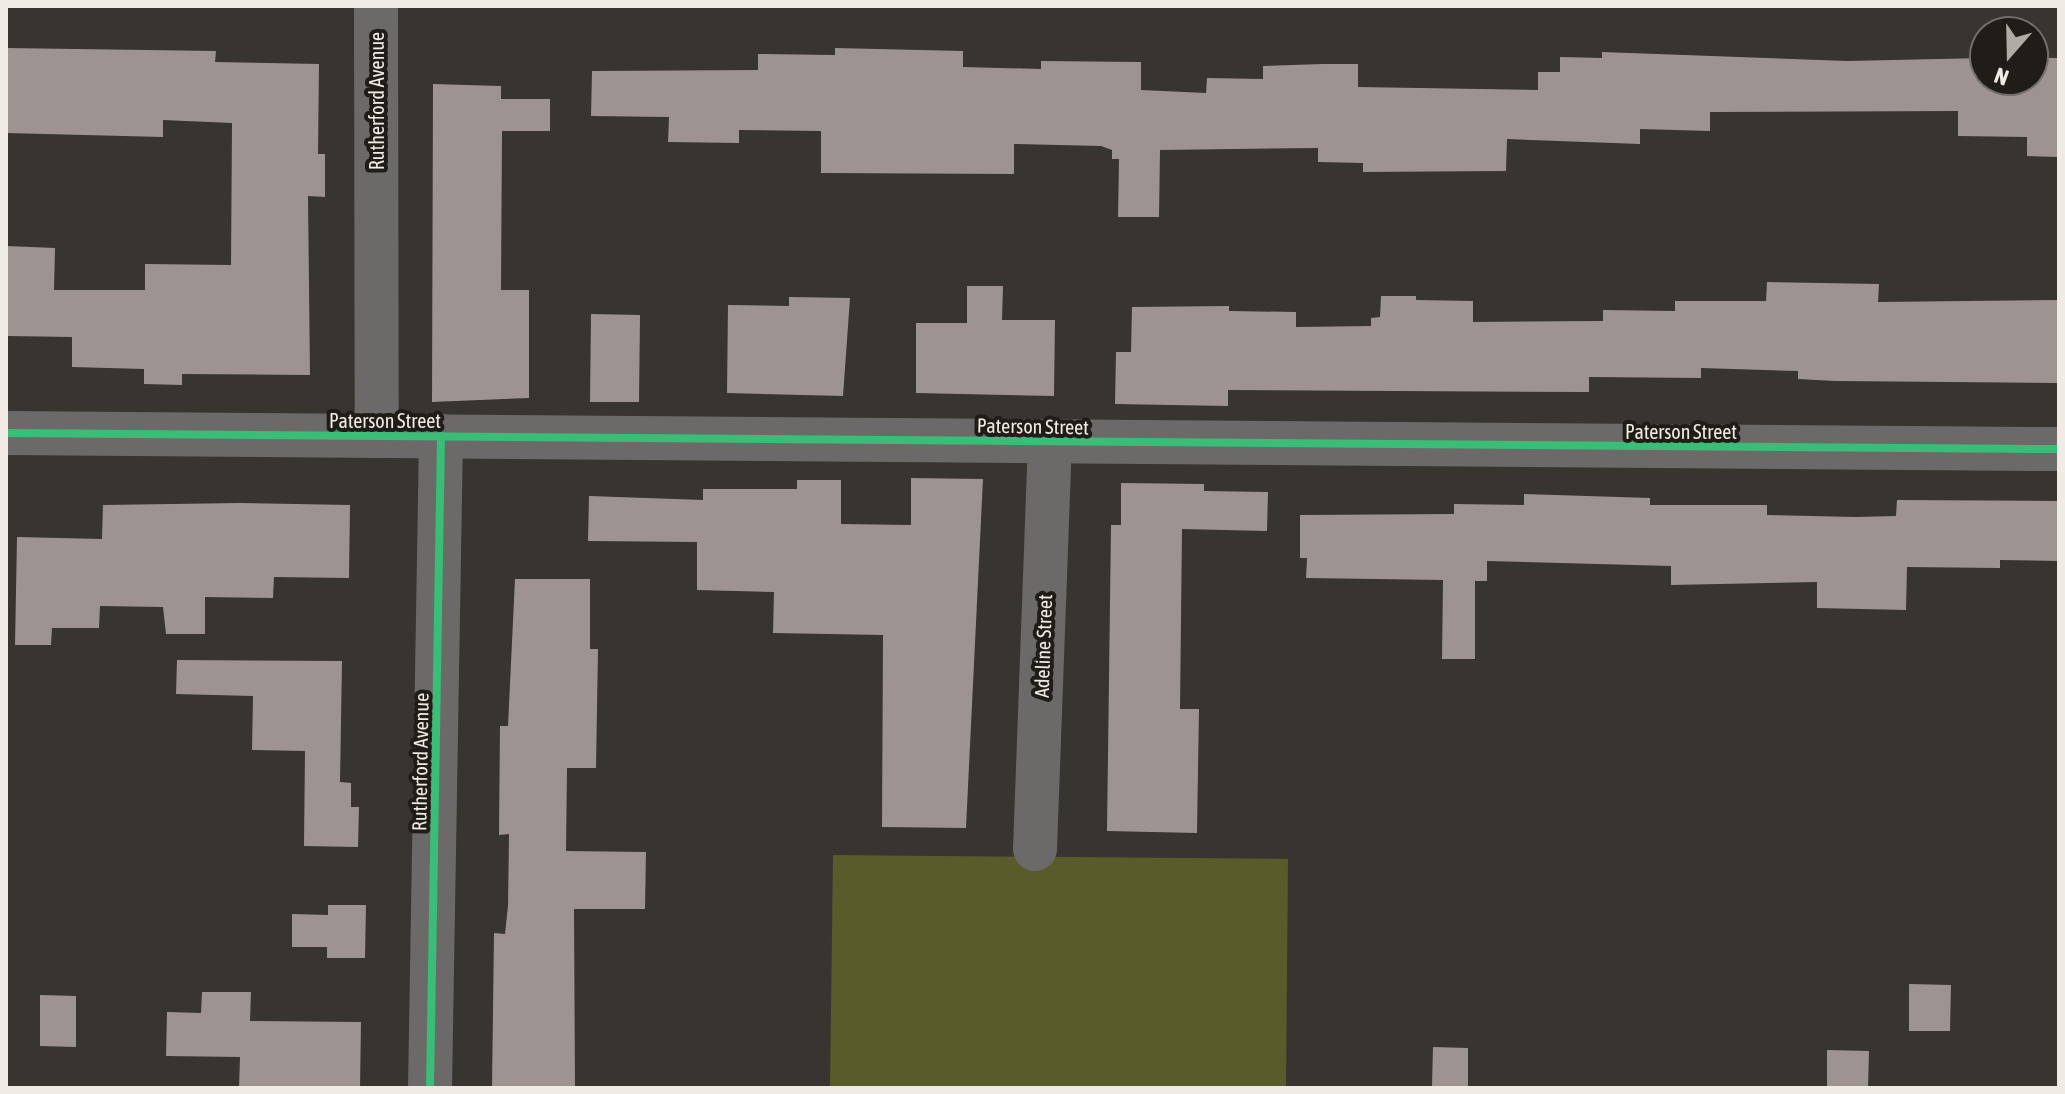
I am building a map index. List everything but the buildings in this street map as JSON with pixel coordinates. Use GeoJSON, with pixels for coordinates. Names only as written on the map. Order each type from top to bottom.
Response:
{"type":"FeatureCollection","features":[{"type":"Feature","properties":{"kind":"street","name":"Rutherford Avenue"},"geometry":{"type":"LineString","coordinates":[[376,6],[377,436]]}},
{"type":"Feature","properties":{"kind":"street","name":"Paterson Street"},"geometry":{"type":"LineString","coordinates":[[6,433],[2059,449]]}},
{"type":"Feature","properties":{"kind":"street","name":"Rutherford Avenue"},"geometry":{"type":"LineString","coordinates":[[430,1088],[441,436]]}},
{"type":"Feature","properties":{"kind":"street","name":"Adeline Street"},"geometry":{"type":"LineString","coordinates":[[1035,849],[1050,442]]}},
{"type":"Feature","properties":{"kind":"shaded area"},"geometry":{"type":"Polygon","coordinates":[[[833,855],[1288,859],[1286,1088],[830,1088],[833,855]]]}},
{"type":"Feature","properties":{"kind":"cycle path"},"geometry":{"type":"LineString","coordinates":[[6,433],[2059,449]]}},
{"type":"Feature","properties":{"kind":"cycle path"},"geometry":{"type":"LineString","coordinates":[[430,1088],[441,436]]}}]}
